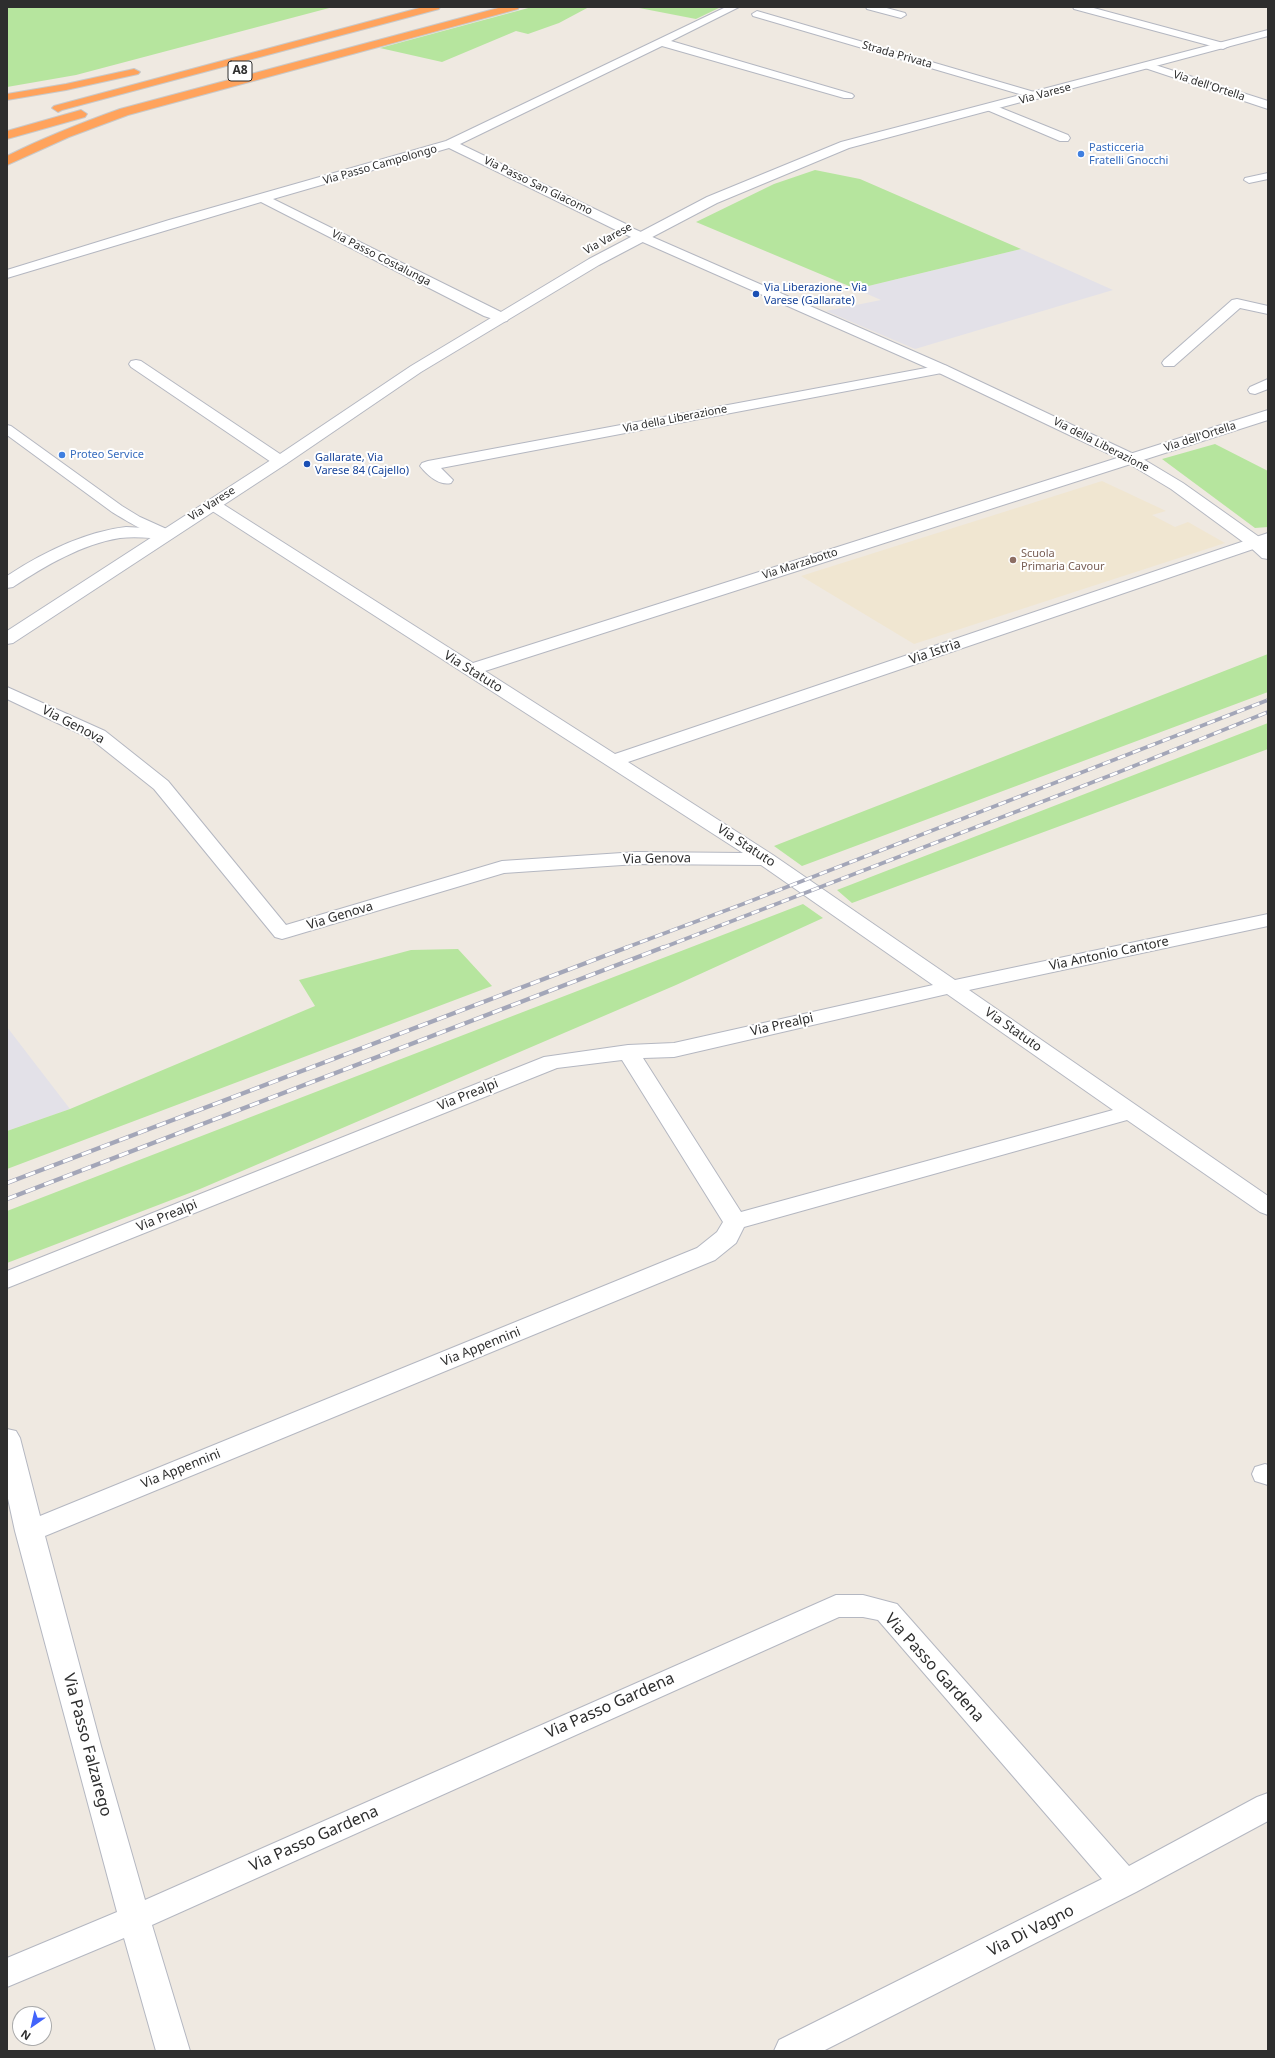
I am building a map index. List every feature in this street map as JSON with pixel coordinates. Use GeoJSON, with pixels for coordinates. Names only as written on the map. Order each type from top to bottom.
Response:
{"type":"FeatureCollection","features":[{"type":"Feature","properties":{"kind":"highway","name":"A8"},"geometry":{"type":"LineString","coordinates":[[46,111],[436,7]]}},
{"type":"Feature","properties":{"kind":"highway","name":"A8"},"geometry":{"type":"LineString","coordinates":[[7,135],[474,7]]}},
{"type":"Feature","properties":{"kind":"highway"},"geometry":{"type":"LineString","coordinates":[[7,161],[79,128],[124,112],[514,7]]}},
{"type":"Feature","properties":{"kind":"highway"},"geometry":{"type":"LineString","coordinates":[[7,97],[66,87],[146,69]]}},
{"type":"Feature","properties":{"kind":"street","name":"Via Passo Campolongo"},"geometry":{"type":"LineString","coordinates":[[7,274],[450,144],[734,7]]}},
{"type":"Feature","properties":{"kind":"street"},"geometry":{"type":"LineString","coordinates":[[871,7],[901,15]]}},
{"type":"Feature","properties":{"kind":"street"},"geometry":{"type":"LineString","coordinates":[[1078,7],[1223,46]]}},
{"type":"Feature","properties":{"kind":"street","name":"Strada Privata"},"geometry":{"type":"LineString","coordinates":[[757,14],[1037,96]]}},
{"type":"Feature","properties":{"kind":"street","name":"Via Varese"},"geometry":{"type":"LineString","coordinates":[[666,210],[761,171],[871,138],[1037,96],[1268,33]]}},
{"type":"Feature","properties":{"kind":"street"},"geometry":{"type":"LineString","coordinates":[[661,42],[848,96]]}},
{"type":"Feature","properties":{"kind":"street","name":"Via dell'Ortella"},"geometry":{"type":"LineString","coordinates":[[1149,66],[1268,105]]}},
{"type":"Feature","properties":{"kind":"street"},"geometry":{"type":"LineString","coordinates":[[991,108],[1064,138]]}},
{"type":"Feature","properties":{"kind":"street","name":"Via Passo San Giacomo"},"geometry":{"type":"LineString","coordinates":[[450,144],[625,229]]}},
{"type":"Feature","properties":{"kind":"street","name":"Via Varese"},"geometry":{"type":"LineString","coordinates":[[496,315],[640,229],[790,168],[822,153]]}},
{"type":"Feature","properties":{"kind":"street","name":"Via Passo Costalunga"},"geometry":{"type":"LineString","coordinates":[[262,198],[496,315]]}},
{"type":"Feature","properties":{"kind":"street","name":"Via Varese"},"geometry":{"type":"LineString","coordinates":[[608,238],[625,229]]}},
{"type":"Feature","properties":{"kind":"street","name":"Via della Liberazione"},"geometry":{"type":"LineString","coordinates":[[625,229],[640,229],[1132,459],[1177,486],[1264,545]]}},
{"type":"Feature","properties":{"kind":"street","name":"Via Varese"},"geometry":{"type":"LineString","coordinates":[[7,639],[280,461],[496,315],[579,255]]}},
{"type":"Feature","properties":{"kind":"street"},"geometry":{"type":"LineString","coordinates":[[1169,363],[1237,303],[1265,308]]}},
{"type":"Feature","properties":{"kind":"street"},"geometry":{"type":"LineString","coordinates":[[136,364],[280,461]]}},
{"type":"Feature","properties":{"kind":"street","name":"Via della Liberazione"},"geometry":{"type":"LineString","coordinates":[[445,480],[428,466],[942,369]]}},
{"type":"Feature","properties":{"kind":"street"},"geometry":{"type":"LineString","coordinates":[[1255,390],[1268,383]]}},
{"type":"Feature","properties":{"kind":"street","name":"Via dell'Ortella"},"geometry":{"type":"LineString","coordinates":[[1132,459],[1268,416]]}},
{"type":"Feature","properties":{"kind":"street","name":"Via Marzabotto"},"geometry":{"type":"LineString","coordinates":[[469,670],[1132,459]]}},
{"type":"Feature","properties":{"kind":"street","name":"Via Statuto"},"geometry":{"type":"LineString","coordinates":[[212,504],[766,859],[1268,1207]]}},
{"type":"Feature","properties":{"kind":"street"},"geometry":{"type":"LineString","coordinates":[[7,582],[69,550],[104,536],[120,533],[166,534]]}},
{"type":"Feature","properties":{"kind":"street","name":"Via Istria"},"geometry":{"type":"LineString","coordinates":[[614,761],[1264,545]]}},
{"type":"Feature","properties":{"kind":"street","name":"Via Genova"},"geometry":{"type":"LineString","coordinates":[[7,692],[98,735],[162,785],[282,933],[502,867],[638,858],[766,859]]}},
{"type":"Feature","properties":{"kind":"street","name":"Via Antonio Cantore"},"geometry":{"type":"LineString","coordinates":[[951,987],[1268,920]]}},
{"type":"Feature","properties":{"kind":"street","name":"Via Prealpi"},"geometry":{"type":"LineString","coordinates":[[7,1280],[552,1062],[628,1052],[674,1050],[951,987]]}},
{"type":"Feature","properties":{"kind":"street"},"geometry":{"type":"LineString","coordinates":[[628,1052],[735,1222],[1131,1112]]}},
{"type":"Feature","properties":{"kind":"street","name":"Via Appennini"},"geometry":{"type":"LineString","coordinates":[[29,1531],[706,1254],[727,1236],[735,1222]]}},
{"type":"Feature","properties":{"kind":"street","name":"Via Passo Falzarego"},"geometry":{"type":"LineString","coordinates":[[7,1438],[29,1531],[134,1919],[172,2051]]}},
{"type":"Feature","properties":{"kind":"street","name":"Via Passo Gardena"},"geometry":{"type":"LineString","coordinates":[[7,1973],[134,1919],[836,1606],[862,1606],[887,1612],[1124,1883]]}},
{"type":"Feature","properties":{"kind":"street","name":"Via Di Vagno"},"geometry":{"type":"LineString","coordinates":[[791,2051],[1124,1883],[1268,1806]]}},
{"type":"Feature","properties":{"kind":"lane"},"geometry":{"type":"LineString","coordinates":[[1250,180],[1268,176]]}},
{"type":"Feature","properties":{"kind":"lane"},"geometry":{"type":"LineString","coordinates":[[7,429],[117,509],[135,520],[166,534]]}},
{"type":"Feature","properties":{"kind":"shaded area"},"geometry":{"type":"Polygon","coordinates":[[[1021,249],[1113,290],[915,349],[826,311],[881,300],[856,289],[1021,249]]]}},
{"type":"Feature","properties":{"kind":"shaded area","name":"Scuola Primaria Cavour"},"geometry":{"type":"Polygon","coordinates":[[[1102,481],[1166,511],[1152,515],[1175,527],[1188,522],[1225,543],[914,644],[801,576],[1102,481]]]}},
{"type":"Feature","properties":{"kind":"shaded area"},"geometry":{"type":"Polygon","coordinates":[[[7,1027],[70,1109],[7,1131],[7,1027]]]}},
{"type":"Feature","properties":{"kind":"green space"},"geometry":{"type":"Polygon","coordinates":[[[7,7],[333,7],[76,75],[7,87],[7,7]]]}},
{"type":"Feature","properties":{"kind":"green space"},"geometry":{"type":"Polygon","coordinates":[[[532,7],[589,7],[559,23],[528,34],[516,31],[442,62],[380,48],[532,7]]]}},
{"type":"Feature","properties":{"kind":"green space"},"geometry":{"type":"Polygon","coordinates":[[[634,7],[721,7],[696,19],[634,7]]]}},
{"type":"Feature","properties":{"kind":"green space"},"geometry":{"type":"Polygon","coordinates":[[[815,170],[860,179],[1021,249],[856,289],[696,222],[774,184],[815,170]]]}},
{"type":"Feature","properties":{"kind":"green space"},"geometry":{"type":"Polygon","coordinates":[[[1215,444],[1268,471],[1268,527],[1255,528],[1162,459],[1215,444]]]}},
{"type":"Feature","properties":{"kind":"green space"},"geometry":{"type":"Polygon","coordinates":[[[1268,654],[1268,692],[802,866],[774,846],[1268,654]]]}},
{"type":"Feature","properties":{"kind":"green space"},"geometry":{"type":"Polygon","coordinates":[[[1268,723],[1268,749],[852,903],[837,890],[1268,723]]]}},
{"type":"Feature","properties":{"kind":"green space"},"geometry":{"type":"Polygon","coordinates":[[[803,904],[823,918],[676,985],[200,1189],[7,1263],[7,1211],[803,904]]]}},
{"type":"Feature","properties":{"kind":"green space"},"geometry":{"type":"Polygon","coordinates":[[[458,949],[492,986],[7,1169],[7,1131],[70,1109],[315,1006],[299,980],[411,950],[458,949]]]}},
{"type":"Feature","properties":{"kind":"railway"},"geometry":{"type":"LineString","coordinates":[[625,948],[743,904],[1268,700]]}},
{"type":"Feature","properties":{"kind":"railway"},"geometry":{"type":"LineString","coordinates":[[662,948],[1114,774],[1268,712]]}},
{"type":"Feature","properties":{"kind":"railway"},"geometry":{"type":"LineString","coordinates":[[7,1183],[628,947]]}},
{"type":"Feature","properties":{"kind":"railway"},"geometry":{"type":"LineString","coordinates":[[7,1199],[664,947]]}},
{"type":"Feature","properties":{"kind":"place","name":"Pasticceria Fratelli Gnocchi"},"geometry":{"type":"Point","coordinates":[1081,154]}},
{"type":"Feature","properties":{"kind":"place","name":"Via Liberazione - Via Varese (Gallarate)"},"geometry":{"type":"Point","coordinates":[756,294]}},
{"type":"Feature","properties":{"kind":"place","name":"Proteo Service"},"geometry":{"type":"Point","coordinates":[62,455]}},
{"type":"Feature","properties":{"kind":"place","name":"Gallarate, Via Varese 84 (Cajello)"},"geometry":{"type":"Point","coordinates":[307,464]}},
{"type":"Feature","properties":{"kind":"place","name":"Scuola Primaria Cavour"},"geometry":{"type":"Point","coordinates":[1013,560]}}]}
